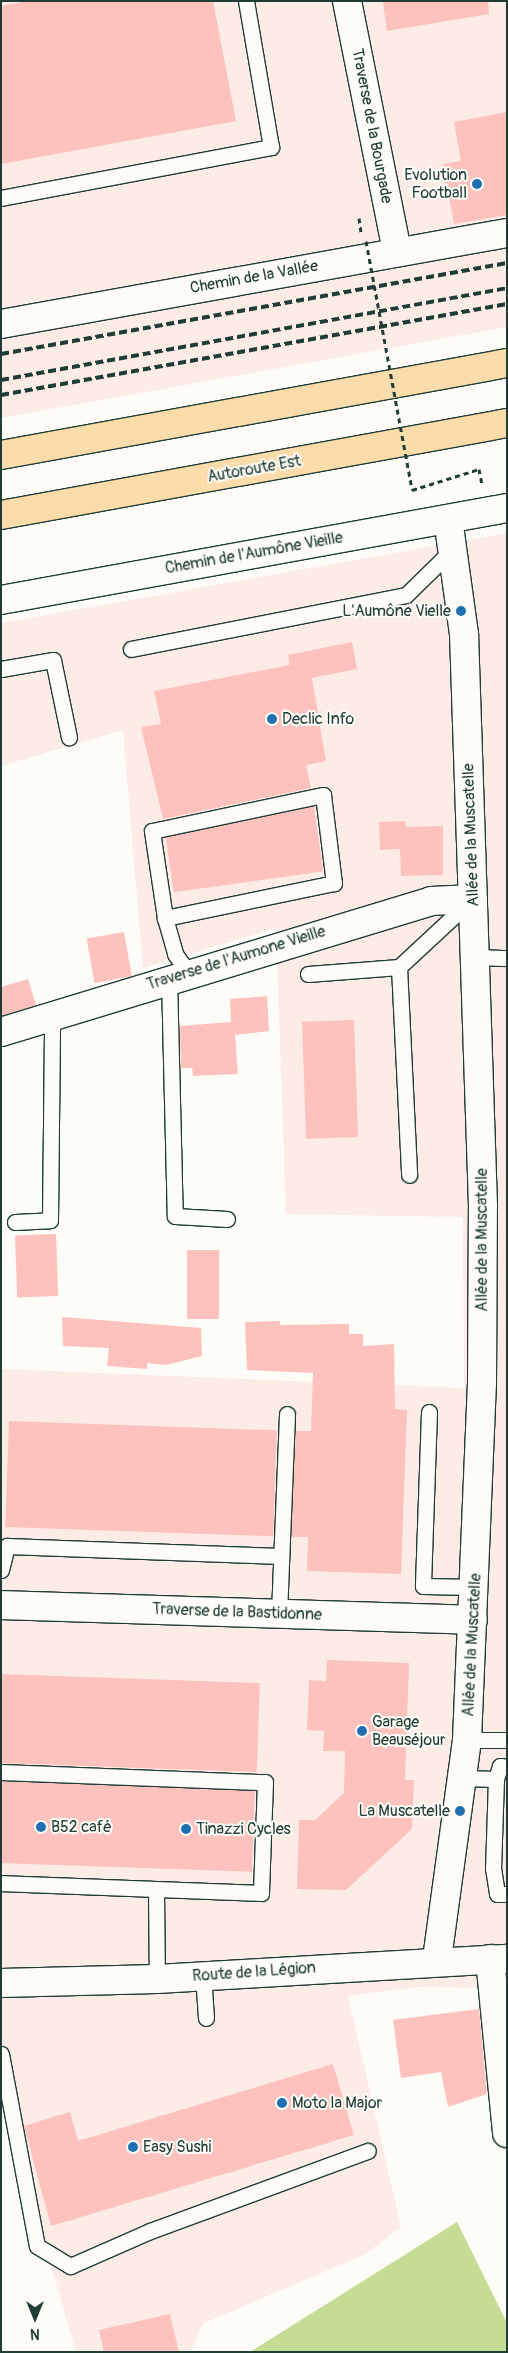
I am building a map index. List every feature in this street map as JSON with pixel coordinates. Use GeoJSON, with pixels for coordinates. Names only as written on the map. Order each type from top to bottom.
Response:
{"type":"FeatureCollection","features":[{"type":"Feature","properties":{"kind":"highway"},"geometry":{"type":"LineString","coordinates":[[1,455],[507,363]]}},
{"type":"Feature","properties":{"kind":"highway","name":"Autoroute Est"},"geometry":{"type":"LineString","coordinates":[[1,516],[507,423]]}},
{"type":"Feature","properties":{"kind":"street","name":"Traverse de la Bourgade"},"geometry":{"type":"LineString","coordinates":[[348,1],[397,251]]}},
{"type":"Feature","properties":{"kind":"street","name":"Chemin de la Vallée"},"geometry":{"type":"LineString","coordinates":[[1,324],[397,251],[507,233]]}},
{"type":"Feature","properties":{"kind":"street","name":"Chemin de l'Aumône Vieille"},"geometry":{"type":"LineString","coordinates":[[1,600],[507,508]]}},
{"type":"Feature","properties":{"kind":"street","name":"Allée de la Muscatelle"},"geometry":{"type":"LineString","coordinates":[[437,1959],[464,1778],[467,1740],[475,1587],[483,1206],[464,634],[448,519]]}},
{"type":"Feature","properties":{"kind":"street","name":"Traverse de l'Aumone Vieille"},"geometry":{"type":"LineString","coordinates":[[1,1032],[179,975],[431,901],[473,898]]}},
{"type":"Feature","properties":{"kind":"street","name":"Traverse de la Bastidonne"},"geometry":{"type":"LineString","coordinates":[[1,1605],[473,1620]]}},
{"type":"Feature","properties":{"kind":"street","name":"Route de la Légion"},"geometry":{"type":"LineString","coordinates":[[1,1983],[157,1979],[437,1959],[498,1959]]}},
{"type":"Feature","properties":{"kind":"street"},"geometry":{"type":"LineString","coordinates":[[498,1959],[507,2132]]}},
{"type":"Feature","properties":{"kind":"lane"},"geometry":{"type":"LineString","coordinates":[[1,198],[271,147],[246,1]]}},
{"type":"Feature","properties":{"kind":"lane"},"geometry":{"type":"LineString","coordinates":[[131,649],[406,596],[453,549]]}},
{"type":"Feature","properties":{"kind":"lane"},"geometry":{"type":"LineString","coordinates":[[1,669],[53,660],[69,737]]}},
{"type":"Feature","properties":{"kind":"lane"},"geometry":{"type":"LineString","coordinates":[[165,918],[334,883],[323,795],[152,831],[165,918],[179,975],[175,1216],[227,1219]]}},
{"type":"Feature","properties":{"kind":"lane"},"geometry":{"type":"LineString","coordinates":[[308,974],[399,967],[473,898]]}},
{"type":"Feature","properties":{"kind":"lane"},"geometry":{"type":"LineString","coordinates":[[474,958],[507,958]]}},
{"type":"Feature","properties":{"kind":"lane"},"geometry":{"type":"LineString","coordinates":[[399,967],[409,1175]]}},
{"type":"Feature","properties":{"kind":"lane"},"geometry":{"type":"LineString","coordinates":[[15,1222],[50,1220],[52,1016]]}},
{"type":"Feature","properties":{"kind":"lane"},"geometry":{"type":"LineString","coordinates":[[429,1412],[424,1586],[475,1587]]}},
{"type":"Feature","properties":{"kind":"lane"},"geometry":{"type":"LineString","coordinates":[[279,1614],[286,1414]]}},
{"type":"Feature","properties":{"kind":"lane"},"geometry":{"type":"LineString","coordinates":[[1,1570],[7,1546],[281,1556]]}},
{"type":"Feature","properties":{"kind":"lane"},"geometry":{"type":"LineString","coordinates":[[467,1740],[507,1740]]}},
{"type":"Feature","properties":{"kind":"lane"},"geometry":{"type":"LineString","coordinates":[[507,1767],[500,1766],[496,1779],[492,1868],[497,1894],[507,1894]]}},
{"type":"Feature","properties":{"kind":"lane"},"geometry":{"type":"LineString","coordinates":[[1,1772],[265,1782],[261,1893],[1,1883]]}},
{"type":"Feature","properties":{"kind":"lane"},"geometry":{"type":"LineString","coordinates":[[464,1778],[496,1779]]}},
{"type":"Feature","properties":{"kind":"lane"},"geometry":{"type":"LineString","coordinates":[[156,1890],[157,1979]]}},
{"type":"Feature","properties":{"kind":"lane"},"geometry":{"type":"LineString","coordinates":[[204,1975],[206,2018]]}},
{"type":"Feature","properties":{"kind":"lane"},"geometry":{"type":"LineString","coordinates":[[1,2054],[38,2246],[70,2266],[150,2231],[368,2151]]}},
{"type":"Feature","properties":{"kind":"path"},"geometry":{"type":"LineString","coordinates":[[353,234],[361,232],[358,213]]}},
{"type":"Feature","properties":{"kind":"path"},"geometry":{"type":"LineString","coordinates":[[360,242],[366,241],[412,490],[479,469]]}},
{"type":"Feature","properties":{"kind":"shaded area"},"geometry":{"type":"Polygon","coordinates":[[[1,1],[507,1],[507,327],[1,418],[1,1]]]}},
{"type":"Feature","properties":{"kind":"shaded area"},"geometry":{"type":"Polygon","coordinates":[[[507,533],[507,2055],[500,1988],[419,1987],[348,1996],[401,2227],[364,2255],[204,2323],[190,2352],[76,2352],[1,2094],[1,1369],[464,1388],[463,1217],[286,1214],[276,928],[143,968],[123,730],[1,766],[1,623],[507,533]]]}},
{"type":"Feature","properties":{"kind":"green space"},"geometry":{"type":"Polygon","coordinates":[[[457,2222],[507,2323],[507,2352],[250,2352],[457,2222]]]}},
{"type":"Feature","properties":{"kind":"building"},"geometry":{"type":"Polygon","coordinates":[[[28,1],[213,1],[236,121],[1,164],[1,6],[28,1]]]}},
{"type":"Feature","properties":{"kind":"building"},"geometry":{"type":"Polygon","coordinates":[[[383,1],[488,1],[489,14],[387,31],[383,1]]]}},
{"type":"Feature","properties":{"kind":"building","name":"Evolution Football"},"geometry":{"type":"Polygon","coordinates":[[[507,112],[507,215],[454,224],[443,164],[461,161],[454,122],[507,112]]]}},
{"type":"Feature","properties":{"kind":"building"},"geometry":{"type":"Polygon","coordinates":[[[352,642],[357,669],[312,678],[326,761],[306,765],[311,788],[163,819],[141,727],[161,724],[154,691],[290,665],[288,655],[352,642]]]}},
{"type":"Feature","properties":{"kind":"building"},"geometry":{"type":"Polygon","coordinates":[[[314,806],[323,871],[174,892],[164,827],[314,806]]]}},
{"type":"Feature","properties":{"kind":"building"},"geometry":{"type":"Polygon","coordinates":[[[405,821],[406,827],[443,826],[443,875],[401,876],[400,849],[380,850],[379,822],[405,821]]]}},
{"type":"Feature","properties":{"kind":"building"},"geometry":{"type":"Polygon","coordinates":[[[124,932],[132,976],[94,983],[87,939],[124,932]]]}},
{"type":"Feature","properties":{"kind":"building"},"geometry":{"type":"Polygon","coordinates":[[[28,979],[36,1005],[1,1016],[1,987],[28,979]]]}},
{"type":"Feature","properties":{"kind":"building"},"geometry":{"type":"Polygon","coordinates":[[[267,996],[269,1031],[235,1035],[238,1074],[193,1076],[192,1068],[181,1068],[180,1026],[231,1022],[230,999],[267,996]]]}},
{"type":"Feature","properties":{"kind":"building"},"geometry":{"type":"Polygon","coordinates":[[[354,1020],[358,1137],[306,1139],[302,1022],[354,1020]]]}},
{"type":"Feature","properties":{"kind":"building"},"geometry":{"type":"Polygon","coordinates":[[[56,1234],[58,1296],[17,1297],[15,1235],[56,1234]]]}},
{"type":"Feature","properties":{"kind":"building"},"geometry":{"type":"Polygon","coordinates":[[[187,1250],[219,1250],[219,1319],[187,1319],[187,1250]]]}},
{"type":"Feature","properties":{"kind":"building"},"geometry":{"type":"Polygon","coordinates":[[[62,1317],[201,1328],[202,1356],[166,1365],[147,1363],[147,1369],[107,1366],[109,1348],[63,1346],[62,1317]]]}},
{"type":"Feature","properties":{"kind":"building"},"geometry":{"type":"Polygon","coordinates":[[[280,1321],[280,1325],[349,1324],[349,1334],[363,1334],[363,1346],[394,1344],[395,1409],[407,1410],[401,1574],[307,1571],[308,1537],[291,1537],[296,1431],[311,1431],[313,1373],[247,1370],[245,1322],[280,1321]]]}},
{"type":"Feature","properties":{"kind":"building"},"geometry":{"type":"Polygon","coordinates":[[[9,1421],[277,1430],[273,1536],[5,1527],[9,1421]]]}},
{"type":"Feature","properties":{"kind":"building"},"geometry":{"type":"Polygon","coordinates":[[[327,1660],[409,1663],[405,1780],[414,1780],[412,1829],[346,1890],[297,1889],[299,1820],[315,1820],[344,1793],[345,1751],[323,1751],[324,1731],[307,1730],[309,1680],[326,1681],[327,1660]]]}},
{"type":"Feature","properties":{"kind":"building"},"geometry":{"type":"Polygon","coordinates":[[[1,1674],[260,1683],[257,1772],[1,1763],[1,1674]]]}},
{"type":"Feature","properties":{"kind":"building"},"geometry":{"type":"Polygon","coordinates":[[[1,1781],[255,1790],[252,1872],[1,1863],[1,1781]]]}},
{"type":"Feature","properties":{"kind":"building"},"geometry":{"type":"Polygon","coordinates":[[[479,2009],[487,2094],[448,2107],[441,2072],[401,2078],[393,2020],[479,2009]]]}},
{"type":"Feature","properties":{"kind":"building"},"geometry":{"type":"Polygon","coordinates":[[[333,2064],[354,2135],[51,2226],[24,2126],[70,2112],[78,2141],[333,2064]]]}},
{"type":"Feature","properties":{"kind":"building"},"geometry":{"type":"Polygon","coordinates":[[[170,2314],[179,2352],[104,2352],[99,2330],[170,2314]]]}},
{"type":"Feature","properties":{"kind":"railway"},"geometry":{"type":"LineString","coordinates":[[1,354],[507,263]]}},
{"type":"Feature","properties":{"kind":"railway"},"geometry":{"type":"LineString","coordinates":[[1,380],[507,288]]}},
{"type":"Feature","properties":{"kind":"railway"},"geometry":{"type":"LineString","coordinates":[[1,395],[507,304]]}},
{"type":"Feature","properties":{"kind":"place","name":"Evolution Football"},"geometry":{"type":"Point","coordinates":[477,184]}},
{"type":"Feature","properties":{"kind":"place","name":"L'Aumône Vielle"},"geometry":{"type":"Point","coordinates":[461,611]}},
{"type":"Feature","properties":{"kind":"place","name":"Declic Info"},"geometry":{"type":"Point","coordinates":[272,719]}},
{"type":"Feature","properties":{"kind":"place","name":"Garage Beauséjour"},"geometry":{"type":"Point","coordinates":[362,1731]}},
{"type":"Feature","properties":{"kind":"place","name":"La Muscatelle"},"geometry":{"type":"Point","coordinates":[460,1811]}},
{"type":"Feature","properties":{"kind":"place","name":"B52 café"},"geometry":{"type":"Point","coordinates":[41,1827]}},
{"type":"Feature","properties":{"kind":"place","name":"Tinazzi Cycles"},"geometry":{"type":"Point","coordinates":[186,1829]}},
{"type":"Feature","properties":{"kind":"place","name":"Moto la Major"},"geometry":{"type":"Point","coordinates":[282,2103]}},
{"type":"Feature","properties":{"kind":"place","name":"Easy Sushi"},"geometry":{"type":"Point","coordinates":[133,2147]}}]}
